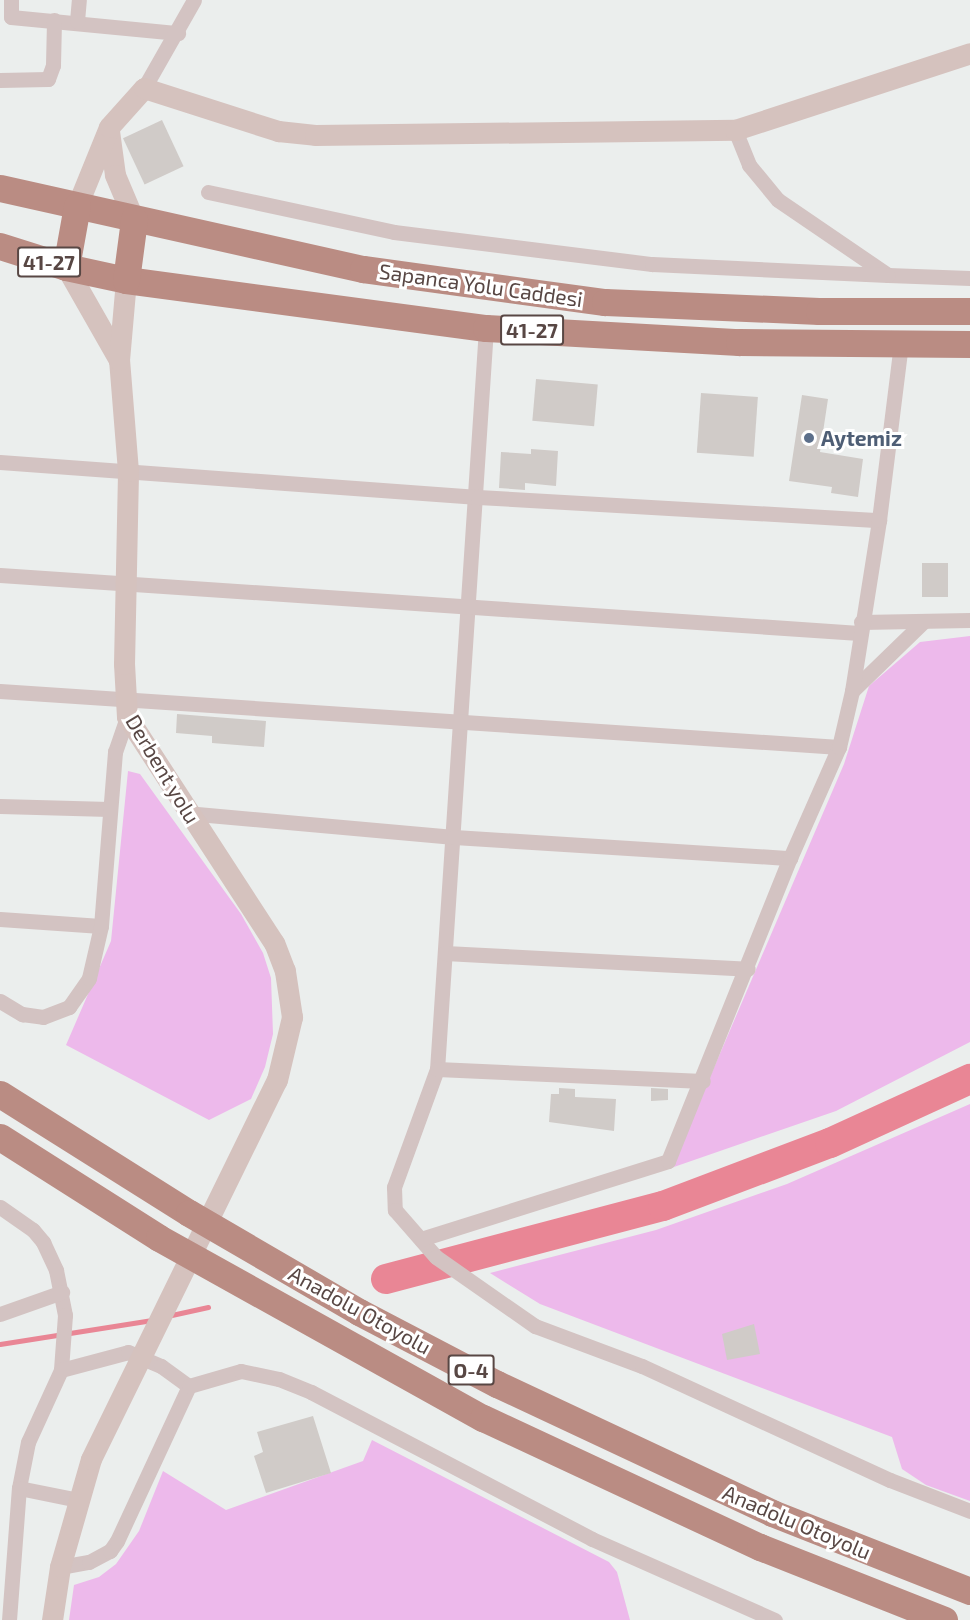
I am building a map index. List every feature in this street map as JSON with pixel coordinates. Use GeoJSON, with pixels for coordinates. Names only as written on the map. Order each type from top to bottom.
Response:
{"type":"FeatureCollection","features":[{"type":"Feature","properties":{"kind":"highway","name":"Sapanca Yolu Caddesi"},"geometry":{"type":"LineString","coordinates":[[0,188],[134,220],[363,269],[605,302],[819,311],[970,311]]}},
{"type":"Feature","properties":{"kind":"highway"},"geometry":{"type":"LineString","coordinates":[[66,267],[77,206]]}},
{"type":"Feature","properties":{"kind":"highway"},"geometry":{"type":"LineString","coordinates":[[126,280],[134,220]]}},
{"type":"Feature","properties":{"kind":"highway","name":"Sapanca Yolu Caddesi"},"geometry":{"type":"LineString","coordinates":[[0,246],[66,267],[126,280],[486,328],[739,342],[970,344]]}},
{"type":"Feature","properties":{"kind":"highway","name":"Anadolu Otoyolu"},"geometry":{"type":"LineString","coordinates":[[0,1094],[189,1214],[359,1312],[497,1384],[772,1513],[970,1591]]}},
{"type":"Feature","properties":{"kind":"highway","name":"Anadolu Otoyolu"},"geometry":{"type":"LineString","coordinates":[[0,1137],[159,1238],[483,1418],[760,1546],[944,1620]]}},
{"type":"Feature","properties":{"kind":"main road"},"geometry":{"type":"LineString","coordinates":[[77,206],[109,127],[144,88],[278,131],[315,135],[735,130],[970,53]]}},
{"type":"Feature","properties":{"kind":"main road"},"geometry":{"type":"LineString","coordinates":[[109,127],[115,175],[134,220]]}},
{"type":"Feature","properties":{"kind":"main road"},"geometry":{"type":"LineString","coordinates":[[66,267],[119,360]]}},
{"type":"Feature","properties":{"kind":"main road","name":"Derbent yolu"},"geometry":{"type":"LineString","coordinates":[[52,1620],[60,1567],[91,1459],[278,1080],[292,1017],[285,971],[249,901],[186,813],[127,708],[128,471],[119,360],[126,280]]}},
{"type":"Feature","properties":{"kind":"street"},"geometry":{"type":"LineString","coordinates":[[10,0],[11,17],[77,21],[178,33]]}},
{"type":"Feature","properties":{"kind":"street"},"geometry":{"type":"LineString","coordinates":[[77,21],[79,0]]}},
{"type":"Feature","properties":{"kind":"street"},"geometry":{"type":"LineString","coordinates":[[144,88],[178,33],[194,0]]}},
{"type":"Feature","properties":{"kind":"street"},"geometry":{"type":"LineString","coordinates":[[0,80],[48,79],[53,65],[54,20]]}},
{"type":"Feature","properties":{"kind":"street"},"geometry":{"type":"LineString","coordinates":[[735,130],[748,165],[778,200],[888,275]]}},
{"type":"Feature","properties":{"kind":"street"},"geometry":{"type":"LineString","coordinates":[[208,192],[394,232],[652,264],[970,278]]}},
{"type":"Feature","properties":{"kind":"street"},"geometry":{"type":"LineString","coordinates":[[486,328],[478,497],[437,1069],[393,1199],[395,1210],[436,1257],[513,1315],[545,1331],[642,1366],[890,1480],[970,1511]]}},
{"type":"Feature","properties":{"kind":"street"},"geometry":{"type":"LineString","coordinates":[[421,1239],[668,1161],[703,1081],[790,858],[839,747],[852,691],[860,627],[879,520],[900,344]]}},
{"type":"Feature","properties":{"kind":"street"},"geometry":{"type":"LineString","coordinates":[[0,462],[478,497],[879,520]]}},
{"type":"Feature","properties":{"kind":"street"},"geometry":{"type":"LineString","coordinates":[[0,575],[469,609],[860,627],[924,621],[970,620]]}},
{"type":"Feature","properties":{"kind":"street"},"geometry":{"type":"LineString","coordinates":[[852,691],[924,621]]}},
{"type":"Feature","properties":{"kind":"street"},"geometry":{"type":"LineString","coordinates":[[0,691],[127,708],[462,723],[839,747]]}},
{"type":"Feature","properties":{"kind":"street"},"geometry":{"type":"LineString","coordinates":[[0,1001],[34,1017],[69,1007],[89,978],[101,926],[108,809],[117,739],[127,708]]}},
{"type":"Feature","properties":{"kind":"street"},"geometry":{"type":"LineString","coordinates":[[0,806],[108,809]]}},
{"type":"Feature","properties":{"kind":"street"},"geometry":{"type":"LineString","coordinates":[[186,813],[454,837],[790,858]]}},
{"type":"Feature","properties":{"kind":"street"},"geometry":{"type":"LineString","coordinates":[[0,919],[101,926]]}},
{"type":"Feature","properties":{"kind":"street"},"geometry":{"type":"LineString","coordinates":[[445,953],[748,969]]}},
{"type":"Feature","properties":{"kind":"street"},"geometry":{"type":"LineString","coordinates":[[437,1069],[703,1081]]}},
{"type":"Feature","properties":{"kind":"street"},"geometry":{"type":"LineString","coordinates":[[0,1207],[33,1230],[43,1242],[62,1292],[65,1315],[61,1370],[28,1442],[19,1488],[9,1620]]}},
{"type":"Feature","properties":{"kind":"street"},"geometry":{"type":"LineString","coordinates":[[0,1314],[62,1292]]}},
{"type":"Feature","properties":{"kind":"street"},"geometry":{"type":"LineString","coordinates":[[61,1370],[128,1352],[161,1366],[189,1386]]}},
{"type":"Feature","properties":{"kind":"street"},"geometry":{"type":"LineString","coordinates":[[60,1567],[89,1562],[110,1551],[117,1541],[189,1386],[241,1371],[279,1378],[592,1539],[775,1620]]}},
{"type":"Feature","properties":{"kind":"street"},"geometry":{"type":"LineString","coordinates":[[19,1488],[78,1500]]}},
{"type":"Feature","properties":{"kind":"street"},"geometry":{"type":"LineString","coordinates":[[0,1524],[16,1518]]}},
{"type":"Feature","properties":{"kind":"shaded area"},"geometry":{"type":"Polygon","coordinates":[[[970,636],[970,1042],[836,1111],[671,1168],[844,764],[869,686],[920,642],[970,636]]]}},
{"type":"Feature","properties":{"kind":"shaded area"},"geometry":{"type":"Polygon","coordinates":[[[128,771],[140,774],[241,914],[263,953],[271,978],[273,1034],[265,1067],[251,1099],[209,1120],[66,1045],[111,941],[128,771]]]}},
{"type":"Feature","properties":{"kind":"shaded area"},"geometry":{"type":"Polygon","coordinates":[[[970,1104],[970,1501],[926,1485],[902,1469],[892,1437],[540,1304],[490,1273],[656,1230],[787,1184],[970,1104]]]}},
{"type":"Feature","properties":{"kind":"shaded area"},"geometry":{"type":"Polygon","coordinates":[[[372,1440],[609,1562],[617,1572],[630,1620],[69,1620],[74,1585],[99,1577],[116,1564],[139,1531],[163,1471],[226,1510],[363,1461],[372,1440]]]}},
{"type":"Feature","properties":{"kind":"building"},"geometry":{"type":"Polygon","coordinates":[[[162,120],[184,166],[145,184],[123,138],[162,120]]]}},
{"type":"Feature","properties":{"kind":"building"},"geometry":{"type":"Polygon","coordinates":[[[536,379],[598,384],[594,426],[532,421],[536,379]]]}},
{"type":"Feature","properties":{"kind":"building"},"geometry":{"type":"Polygon","coordinates":[[[701,393],[758,397],[754,457],[697,453],[701,393]]]}},
{"type":"Feature","properties":{"kind":"building"},"geometry":{"type":"Polygon","coordinates":[[[802,395],[828,399],[820,452],[863,459],[858,497],[831,493],[832,487],[789,481],[802,395]]]}},
{"type":"Feature","properties":{"kind":"building"},"geometry":{"type":"Polygon","coordinates":[[[531,449],[558,451],[556,486],[525,483],[525,490],[499,488],[501,452],[531,454],[531,449]]]}},
{"type":"Feature","properties":{"kind":"building"},"geometry":{"type":"Polygon","coordinates":[[[922,563],[948,563],[948,597],[922,597],[922,563]]]}},
{"type":"Feature","properties":{"kind":"building"},"geometry":{"type":"Polygon","coordinates":[[[177,714],[266,721],[264,747],[212,743],[212,736],[176,733],[177,714]]]}},
{"type":"Feature","properties":{"kind":"building"},"geometry":{"type":"Polygon","coordinates":[[[559,1088],[575,1089],[575,1097],[616,1099],[614,1131],[549,1122],[551,1094],[559,1094],[559,1088]]]}},
{"type":"Feature","properties":{"kind":"building"},"geometry":{"type":"Polygon","coordinates":[[[651,1088],[668,1089],[668,1100],[651,1101],[651,1088]]]}},
{"type":"Feature","properties":{"kind":"building"},"geometry":{"type":"Polygon","coordinates":[[[754,1324],[760,1354],[727,1360],[722,1334],[754,1324]]]}},
{"type":"Feature","properties":{"kind":"building"},"geometry":{"type":"Polygon","coordinates":[[[313,1416],[331,1473],[266,1493],[254,1456],[263,1452],[257,1432],[313,1416]]]}},
{"type":"Feature","properties":{"kind":"waterway"},"geometry":{"type":"LineString","coordinates":[[386,1279],[663,1206],[830,1143],[970,1079]]}},
{"type":"Feature","properties":{"kind":"waterway"},"geometry":{"type":"LineString","coordinates":[[167,1316],[208,1307]]}},
{"type":"Feature","properties":{"kind":"waterway"},"geometry":{"type":"LineString","coordinates":[[0,1344],[152,1320]]}},
{"type":"Feature","properties":{"kind":"place","name":"Aytemiz"},"geometry":{"type":"Point","coordinates":[809,438]}}]}
